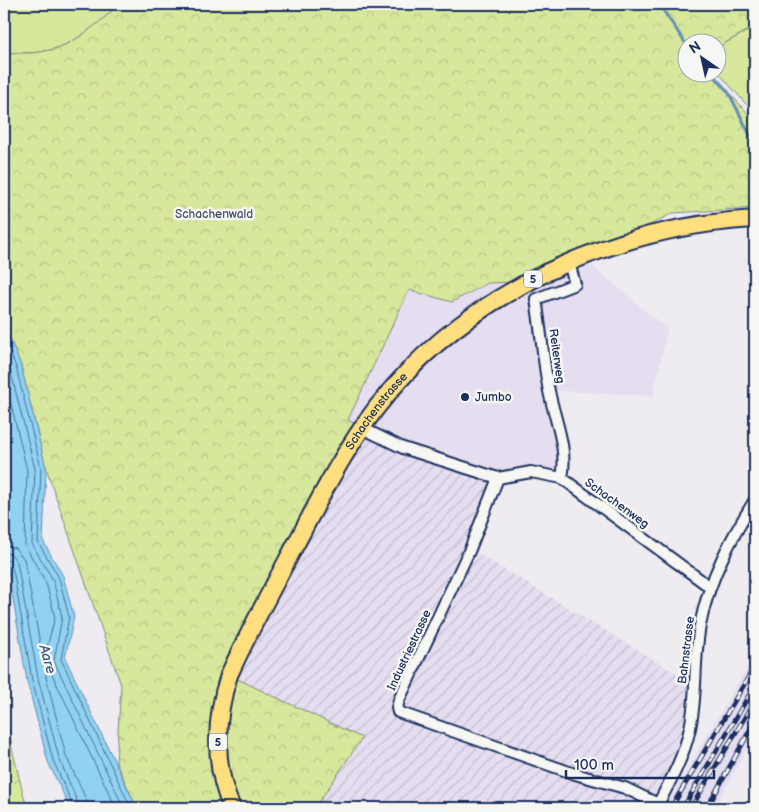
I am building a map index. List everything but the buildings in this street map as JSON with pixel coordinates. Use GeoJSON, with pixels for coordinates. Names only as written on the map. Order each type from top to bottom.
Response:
{"type":"FeatureCollection","features":[{"type":"Feature","properties":{"kind":"main road","name":"Schachenstrasse"},"geometry":{"type":"LineString","coordinates":[[232,808],[222,777],[218,737],[221,704],[229,675],[339,462],[362,428],[395,386],[445,337],[507,293],[569,262],[605,249],[682,227],[755,219]]}},
{"type":"Feature","properties":{"kind":"street","name":"Reiterweg"},"geometry":{"type":"LineString","coordinates":[[562,478],[565,460],[564,447],[549,390],[536,299],[575,284],[569,262]]}},
{"type":"Feature","properties":{"kind":"street"},"geometry":{"type":"LineString","coordinates":[[362,428],[403,448],[498,478]]}},
{"type":"Feature","properties":{"kind":"street","name":"Schachenweg"},"geometry":{"type":"LineString","coordinates":[[498,478],[531,472],[562,478],[710,587]]}},
{"type":"Feature","properties":{"kind":"street","name":"Industriestrasse"},"geometry":{"type":"LineString","coordinates":[[498,478],[470,549],[398,700],[397,710],[401,715],[575,774],[625,788],[657,806]]}},
{"type":"Feature","properties":{"kind":"street","name":"Bahnstrasse"},"geometry":{"type":"LineString","coordinates":[[657,806],[678,767],[691,726],[697,637],[710,587],[723,557],[755,500]]}},
{"type":"Feature","properties":{"kind":"shaded area"},"geometry":{"type":"Polygon","coordinates":[[[576,252],[667,329],[653,396],[549,390],[562,478],[547,475],[508,478],[403,448],[347,421],[409,290],[452,302],[488,283],[516,282],[576,252]]]}},
{"type":"Feature","properties":{"kind":"shaded area"},"geometry":{"type":"Polygon","coordinates":[[[362,428],[498,478],[470,549],[694,684],[691,725],[656,808],[315,808],[362,738],[229,675],[362,428]]]}},
{"type":"Feature","properties":{"kind":"shaded area"},"geometry":{"type":"Polygon","coordinates":[[[755,655],[755,733],[715,808],[664,808],[755,655]]]}},
{"type":"Feature","properties":{"kind":"green space"},"geometry":{"type":"Polygon","coordinates":[[[4,4],[120,4],[93,27],[68,43],[55,49],[23,53],[4,52],[4,4]]]}},
{"type":"Feature","properties":{"kind":"green space","name":"Schachenwald"},"geometry":{"type":"Polygon","coordinates":[[[120,4],[755,4],[754,27],[726,43],[726,32],[676,32],[676,82],[719,82],[755,121],[755,208],[673,213],[652,224],[576,252],[516,282],[488,283],[452,302],[409,290],[348,420],[362,428],[229,675],[362,738],[315,808],[137,808],[116,762],[121,685],[46,468],[21,366],[4,324],[4,52],[40,52],[55,49],[93,27],[120,4]]]}},
{"type":"Feature","properties":{"kind":"green space"},"geometry":{"type":"Polygon","coordinates":[[[755,27],[755,114],[726,81],[726,43],[755,27]]]}},
{"type":"Feature","properties":{"kind":"green space"},"geometry":{"type":"Polygon","coordinates":[[[4,688],[12,749],[25,801],[41,808],[4,808],[4,688]]]}},
{"type":"Feature","properties":{"kind":"water","name":"Aare"},"geometry":{"type":"Polygon","coordinates":[[[4,324],[21,366],[46,468],[43,541],[63,576],[74,617],[65,658],[137,808],[70,808],[48,762],[27,681],[4,557],[4,324]]]}},
{"type":"Feature","properties":{"kind":"waterway"},"geometry":{"type":"LineString","coordinates":[[659,4],[678,32]]}},
{"type":"Feature","properties":{"kind":"waterway"},"geometry":{"type":"LineString","coordinates":[[720,82],[729,93],[755,145]]}},
{"type":"Feature","properties":{"kind":"railway"},"geometry":{"type":"LineString","coordinates":[[671,808],[755,666]]}},
{"type":"Feature","properties":{"kind":"railway"},"geometry":{"type":"LineString","coordinates":[[683,808],[755,685]]}},
{"type":"Feature","properties":{"kind":"railway"},"geometry":{"type":"LineString","coordinates":[[691,808],[755,700]]}},
{"type":"Feature","properties":{"kind":"railway"},"geometry":{"type":"LineString","coordinates":[[707,808],[755,721]]}},
{"type":"Feature","properties":{"kind":"place","name":"Jumbo"},"geometry":{"type":"Point","coordinates":[465,397]}}]}
